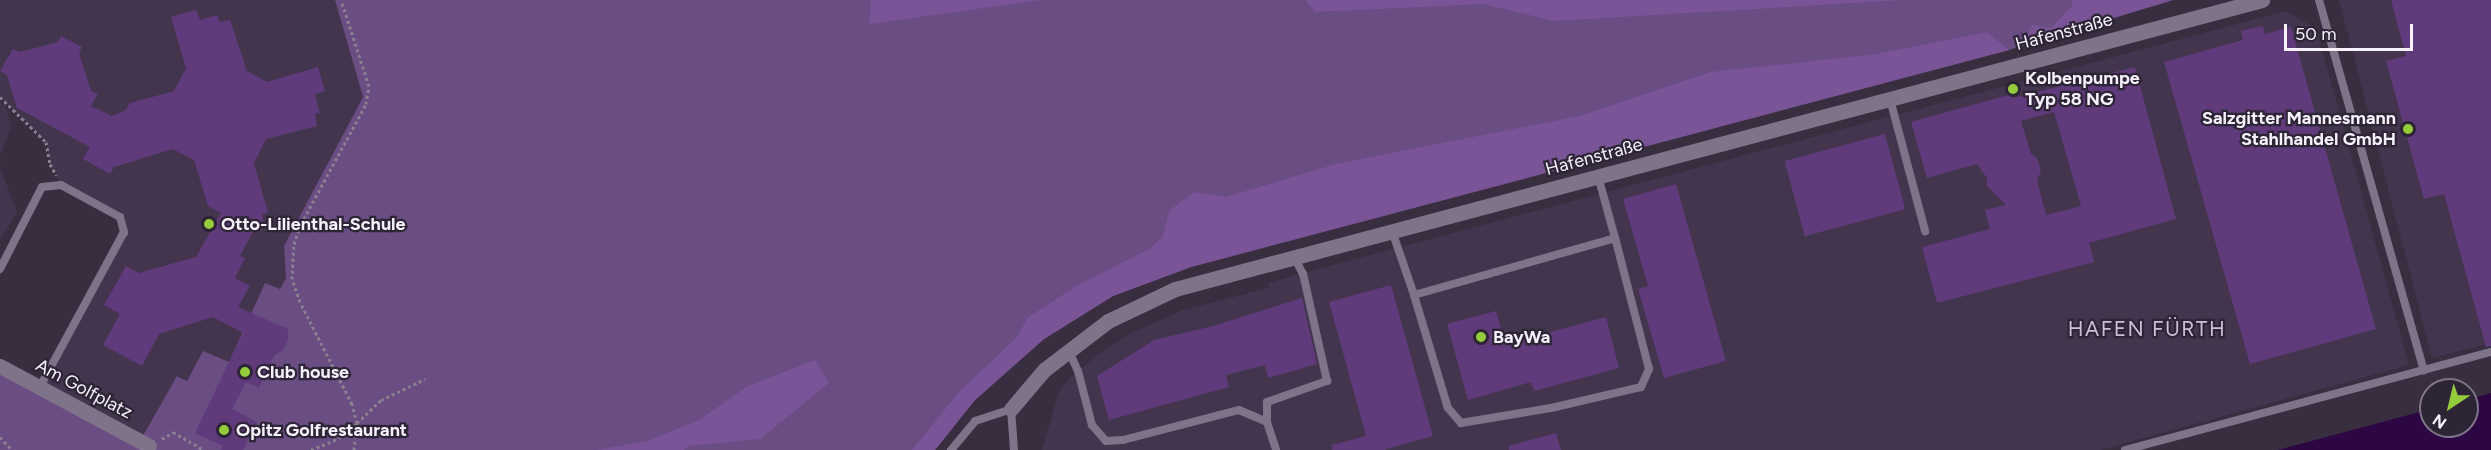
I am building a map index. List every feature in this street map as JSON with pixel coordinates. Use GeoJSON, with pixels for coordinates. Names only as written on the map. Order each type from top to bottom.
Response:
{"type":"FeatureCollection","features":[{"type":"Feature","properties":{"kind":"street","name":"Hafenstraße"},"geometry":{"type":"LineString","coordinates":[[1011,409],[1044,370],[1108,321],[1175,289],[2262,0]]}},
{"type":"Feature","properties":{"kind":"street","name":"Am Golfplatz"},"geometry":{"type":"LineString","coordinates":[[0,366],[149,446]]}},
{"type":"Feature","properties":{"kind":"lane"},"geometry":{"type":"LineString","coordinates":[[2319,0],[2424,369]]}},
{"type":"Feature","properties":{"kind":"lane"},"geometry":{"type":"LineString","coordinates":[[1890,99],[1925,231]]}},
{"type":"Feature","properties":{"kind":"lane"},"geometry":{"type":"LineString","coordinates":[[1392,231],[1448,408],[1461,423],[1551,408],[1641,387],[1649,369],[1598,176]]}},
{"type":"Feature","properties":{"kind":"lane"},"geometry":{"type":"LineString","coordinates":[[0,269],[42,187],[61,184],[120,217],[124,232],[40,387]]}},
{"type":"Feature","properties":{"kind":"lane"},"geometry":{"type":"LineString","coordinates":[[1414,295],[1615,238]]}},
{"type":"Feature","properties":{"kind":"lane"},"geometry":{"type":"LineString","coordinates":[[1276,450],[1267,422],[1267,402],[1327,381],[1302,274],[1294,257]]}},
{"type":"Feature","properties":{"kind":"lane"},"geometry":{"type":"LineString","coordinates":[[1069,351],[1078,371],[1092,425],[1106,441],[1123,440],[1239,410],[1267,422]]}},
{"type":"Feature","properties":{"kind":"lane"},"geometry":{"type":"LineString","coordinates":[[2125,450],[2491,352]]}},
{"type":"Feature","properties":{"kind":"lane"},"geometry":{"type":"LineString","coordinates":[[951,450],[975,421],[1011,409],[1014,450]]}},
{"type":"Feature","properties":{"kind":"path"},"geometry":{"type":"LineString","coordinates":[[341,0],[369,86],[366,104],[301,224],[294,244],[292,279],[300,302],[352,404],[357,423],[354,450]]}},
{"type":"Feature","properties":{"kind":"path"},"geometry":{"type":"LineString","coordinates":[[0,97],[46,142],[50,164],[61,184]]}},
{"type":"Feature","properties":{"kind":"path"},"geometry":{"type":"LineString","coordinates":[[310,450],[339,438],[381,400],[425,379]]}},
{"type":"Feature","properties":{"kind":"path"},"geometry":{"type":"LineString","coordinates":[[149,446],[173,432],[204,450]]}},
{"type":"Feature","properties":{"kind":"path"},"geometry":{"type":"LineString","coordinates":[[0,437],[12,450]]}},
{"type":"Feature","properties":{"kind":"shaded area","name":"Otto-Lilienthal-Schule"},"geometry":{"type":"Polygon","coordinates":[[[0,0],[335,0],[363,97],[284,246],[286,278],[280,290],[265,283],[229,362],[187,381],[178,376],[140,441],[40,387],[124,232],[120,217],[61,185],[50,164],[46,142],[0,97],[0,0]]]}},
{"type":"Feature","properties":{"kind":"shaded area"},"geometry":{"type":"Polygon","coordinates":[[[335,0],[2173,0],[2009,50],[1191,267],[1113,296],[1044,339],[975,400],[935,450],[0,450],[0,366],[140,441],[177,376],[187,381],[203,351],[229,362],[265,283],[280,289],[286,278],[284,246],[363,97],[335,0]]]}},
{"type":"Feature","properties":{"kind":"shaded area"},"geometry":{"type":"Polygon","coordinates":[[[871,0],[1041,0],[869,24],[871,0]]]}},
{"type":"Feature","properties":{"kind":"shaded area"},"geometry":{"type":"Polygon","coordinates":[[[1306,0],[1903,0],[1554,21],[1483,4],[1315,12],[1306,0]]]}},
{"type":"Feature","properties":{"kind":"shaded area"},"geometry":{"type":"Polygon","coordinates":[[[2072,0],[2173,0],[2023,45],[2032,25],[2051,28],[2072,6],[2072,0]]]}},
{"type":"Feature","properties":{"kind":"shaded area"},"geometry":{"type":"Polygon","coordinates":[[[2339,0],[2491,0],[2491,343],[2432,358],[2339,0]]]}},
{"type":"Feature","properties":{"kind":"shaded area"},"geometry":{"type":"Polygon","coordinates":[[[2286,11],[2316,28],[2409,365],[2100,450],[1042,450],[1059,392],[1070,378],[1098,354],[1131,333],[1183,310],[1269,288],[1268,283],[1314,270],[2286,11]]]}},
{"type":"Feature","properties":{"kind":"shaded area"},"geometry":{"type":"Polygon","coordinates":[[[1987,32],[2009,50],[1191,267],[1113,296],[1044,339],[975,400],[935,450],[912,450],[959,392],[1018,336],[1027,318],[1078,285],[1149,249],[1163,237],[1169,211],[1194,192],[1226,197],[1336,164],[1580,116],[1711,72],[1876,54],[1987,32]]]}},
{"type":"Feature","properties":{"kind":"shaded area"},"geometry":{"type":"Polygon","coordinates":[[[0,102],[6,106],[11,128],[0,156],[0,102]]]}},
{"type":"Feature","properties":{"kind":"shaded area"},"geometry":{"type":"Polygon","coordinates":[[[0,167],[17,212],[0,241],[0,167]]]}},
{"type":"Feature","properties":{"kind":"shaded area"},"geometry":{"type":"Polygon","coordinates":[[[815,360],[829,383],[760,439],[688,446],[684,450],[597,450],[647,441],[699,420],[748,386],[815,360]]]}},
{"type":"Feature","properties":{"kind":"shaded area"},"geometry":{"type":"Polygon","coordinates":[[[2491,393],[2491,450],[2278,450],[2419,412],[2419,438],[2479,438],[2479,396],[2491,393]]]}},
{"type":"Feature","properties":{"kind":"building"},"geometry":{"type":"Polygon","coordinates":[[[2391,0],[2491,0],[2491,346],[2486,347],[2444,194],[2424,199],[2386,61],[2406,56],[2391,0]]]}},
{"type":"Feature","properties":{"kind":"building"},"geometry":{"type":"Polygon","coordinates":[[[196,10],[200,20],[218,15],[219,22],[230,20],[247,71],[267,82],[318,67],[325,91],[315,94],[320,113],[315,114],[317,126],[266,139],[254,163],[268,213],[262,214],[264,226],[255,228],[240,256],[245,258],[235,278],[250,286],[238,307],[288,329],[288,340],[283,350],[274,356],[259,388],[246,382],[232,409],[257,422],[243,450],[221,450],[223,446],[195,433],[243,333],[213,317],[159,334],[142,366],[103,345],[120,314],[104,305],[126,266],[139,273],[196,257],[221,213],[208,206],[194,160],[173,149],[114,167],[110,174],[83,159],[90,147],[17,108],[7,75],[0,71],[13,49],[20,52],[58,42],[61,36],[82,47],[79,53],[91,91],[98,94],[91,106],[112,116],[126,110],[130,103],[174,91],[186,68],[171,17],[196,10]]]}},
{"type":"Feature","properties":{"kind":"building"},"geometry":{"type":"Polygon","coordinates":[[[2263,26],[2265,34],[2291,27],[2376,329],[2250,364],[2164,62],[2243,40],[2241,31],[2263,26]]]}},
{"type":"Feature","properties":{"kind":"building"},"geometry":{"type":"Polygon","coordinates":[[[2135,67],[2176,219],[2089,243],[2094,262],[1937,303],[1922,247],[1990,229],[1985,210],[2006,205],[1987,186],[1987,178],[1977,164],[1927,178],[1911,122],[2012,94],[2013,98],[2135,67]],[[2054,112],[2021,121],[2031,154],[2037,158],[2041,171],[2037,180],[2046,215],[2081,206],[2054,112]]]}},
{"type":"Feature","properties":{"kind":"building"},"geometry":{"type":"Polygon","coordinates":[[[1885,134],[1905,209],[1805,236],[1785,161],[1885,134]]]}},
{"type":"Feature","properties":{"kind":"building"},"geometry":{"type":"Polygon","coordinates":[[[1676,184],[1726,361],[1664,378],[1638,289],[1648,286],[1623,199],[1676,184]]]}},
{"type":"Feature","properties":{"kind":"building"},"geometry":{"type":"Polygon","coordinates":[[[1391,285],[1433,436],[1383,450],[1332,450],[1332,445],[1366,436],[1329,302],[1391,285]]]}},
{"type":"Feature","properties":{"kind":"building"},"geometry":{"type":"Polygon","coordinates":[[[1302,298],[1317,364],[1268,378],[1265,365],[1226,375],[1229,387],[1109,420],[1097,376],[1154,340],[1213,326],[1302,298]]]}},
{"type":"Feature","properties":{"kind":"building"},"geometry":{"type":"Polygon","coordinates":[[[1496,311],[1505,344],[1606,317],[1619,368],[1534,391],[1531,382],[1468,400],[1447,324],[1496,311]]]}},
{"type":"Feature","properties":{"kind":"building"},"geometry":{"type":"Polygon","coordinates":[[[1556,433],[1561,450],[1509,450],[1509,446],[1556,433]]]}},
{"type":"Feature","properties":{"kind":"place","name":"Kolbenpumpe Typ 58 NG"},"geometry":{"type":"Point","coordinates":[2013,89]}},
{"type":"Feature","properties":{"kind":"place","name":"Salzgitter Mannesmann Stahlhandel GmbH"},"geometry":{"type":"Point","coordinates":[2408,129]}},
{"type":"Feature","properties":{"kind":"place","name":"Otto-Lilienthal-Schule"},"geometry":{"type":"Point","coordinates":[209,224]}},
{"type":"Feature","properties":{"kind":"place","name":"BayWa"},"geometry":{"type":"Point","coordinates":[1481,337]}},
{"type":"Feature","properties":{"kind":"place","name":"Club house"},"geometry":{"type":"Point","coordinates":[245,372]}},
{"type":"Feature","properties":{"kind":"place","name":"Opitz Golfrestaurant"},"geometry":{"type":"Point","coordinates":[224,430]}},
{"type":"Feature","properties":{"kind":"district","name":"HAFEN FÜRTH"},"geometry":{"type":"Point","coordinates":[2147,329]}}]}
